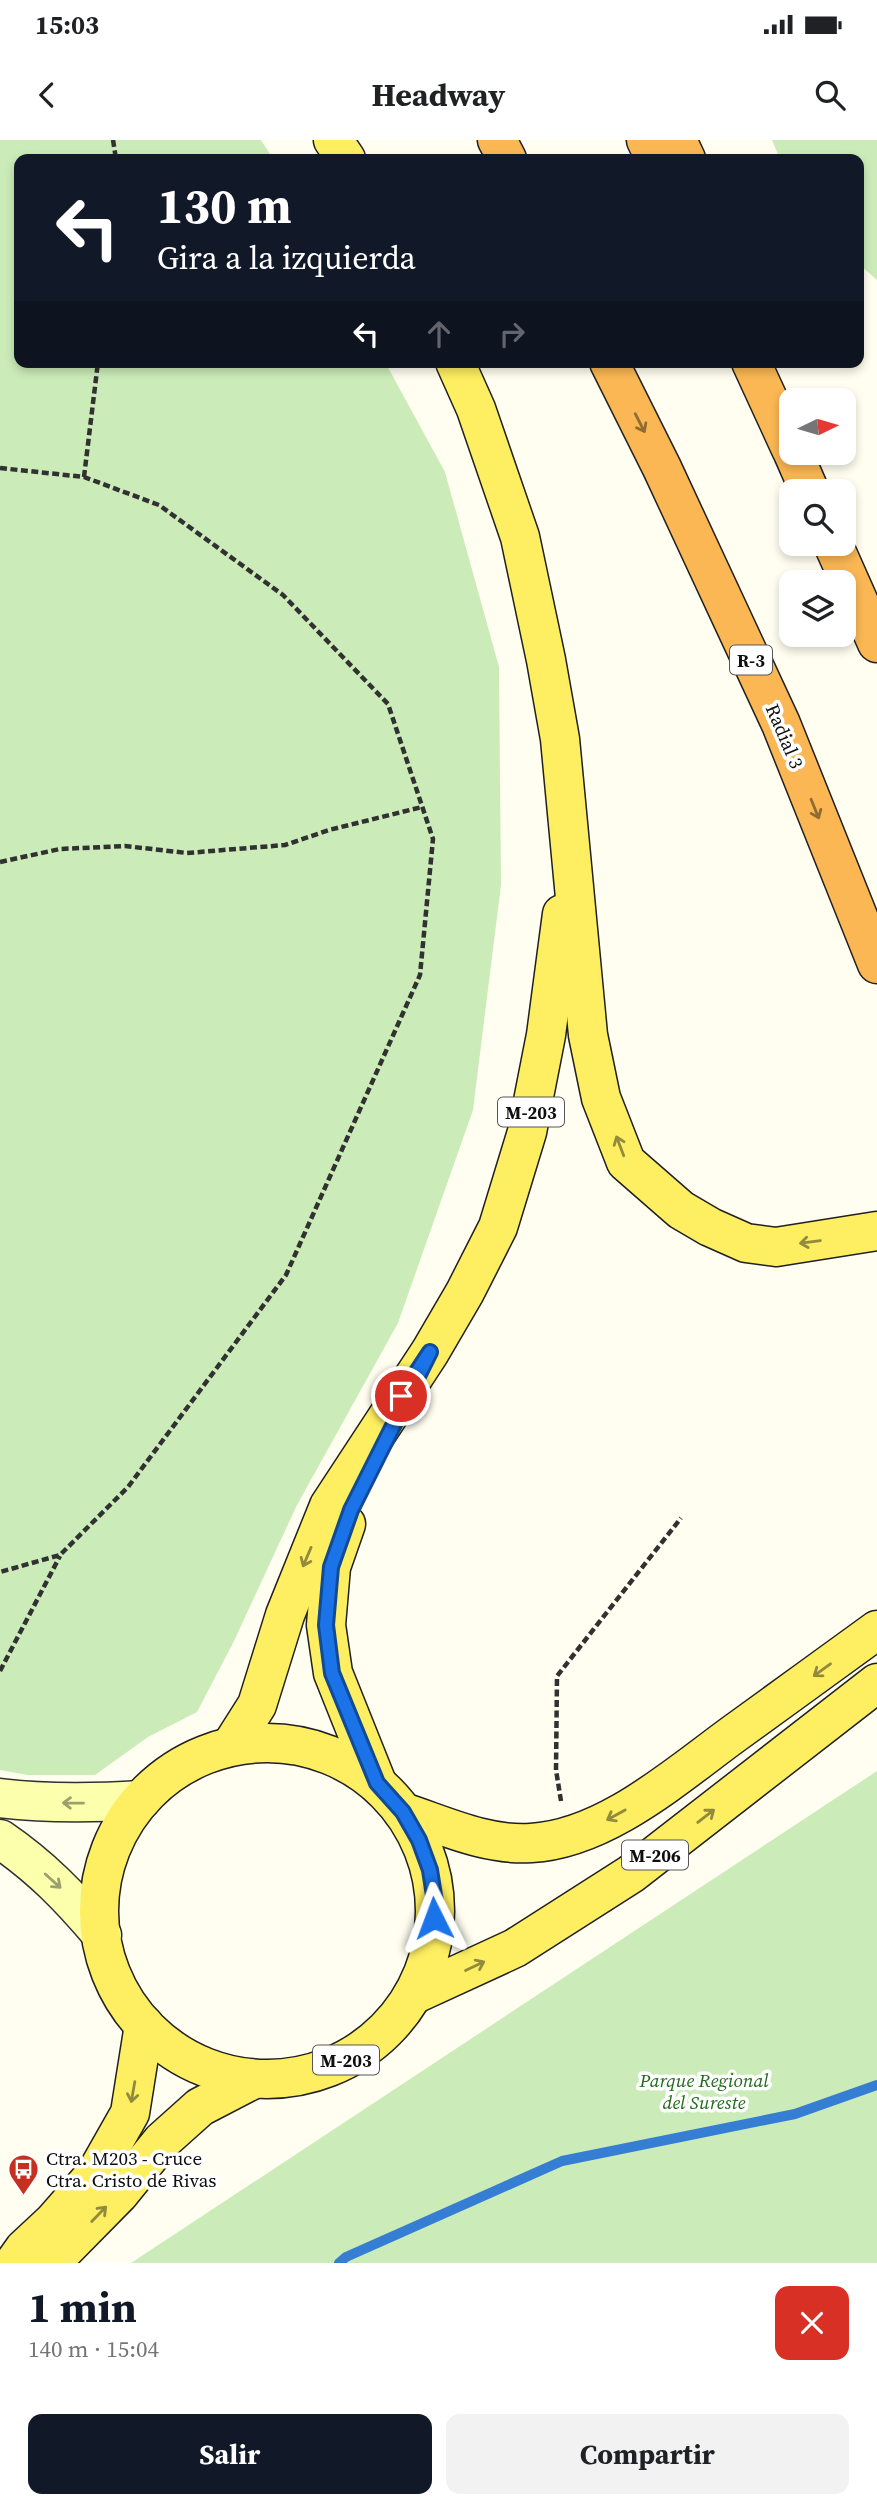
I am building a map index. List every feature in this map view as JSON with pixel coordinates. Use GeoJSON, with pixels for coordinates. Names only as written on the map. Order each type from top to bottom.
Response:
{"type":"FeatureCollection","features":[{"type":"Feature","properties":{"kind":"highway","name":"Radial 3"},"geometry":{"type":"LineString","coordinates":[[612,368],[662,468],[781,724],[877,964]]}},
{"type":"Feature","properties":{"kind":"highway"},"geometry":{"type":"LineString","coordinates":[[754,368],[779,423]]}},
{"type":"Feature","properties":{"kind":"highway"},"geometry":{"type":"LineString","coordinates":[[779,368],[787,388]]}},
{"type":"Feature","properties":{"kind":"highway"},"geometry":{"type":"LineString","coordinates":[[838,556],[877,643]]}},
{"type":"Feature","properties":{"kind":"highway"},"geometry":{"type":"LineString","coordinates":[[852,556],[877,628]]}},
{"type":"Feature","properties":{"kind":"main road","name":"M-203"},"geometry":{"type":"LineString","coordinates":[[231,1746],[257,1704],[285,1615],[329,1506],[430,1352],[498,1227],[527,1132],[546,1035],[570,852],[560,739],[520,537],[476,409],[458,368]]}},
{"type":"Feature","properties":{"kind":"main road"},"geometry":{"type":"LineString","coordinates":[[570,852],[588,1035],[601,1098],[626,1163],[681,1210],[746,1243],[776,1247],[877,1231]]}},
{"type":"Feature","properties":{"kind":"main road","name":"M-203"},"geometry":{"type":"LineString","coordinates":[[377,1783],[332,1673],[326,1625],[331,1567],[351,1510],[430,1352]]}},
{"type":"Feature","properties":{"kind":"main road","name":"M-206"},"geometry":{"type":"LineString","coordinates":[[403,1812],[492,1842],[532,1843],[567,1837],[615,1818],[877,1630]]}},
{"type":"Feature","properties":{"kind":"main road","name":"M-206"},"geometry":{"type":"LineString","coordinates":[[413,1995],[515,1948],[631,1874],[877,1683]]}},
{"type":"Feature","properties":{"kind":"main road","name":"M-203"},"geometry":{"type":"LineString","coordinates":[[275,1742],[318,1751],[340,1759],[377,1783],[403,1812],[419,1840],[430,1870],[435,1902],[433,1934],[426,1965],[413,1995],[384,2032],[345,2060],[301,2076],[254,2079],[223,2073],[194,2062],[159,2039],[144,2025],[121,1992],[105,1955],[99,1911],[107,1863],[127,1819],[141,1800],[173,1772],[191,1761],[231,1746],[275,1742]]}},
{"type":"Feature","properties":{"kind":"main road"},"geometry":{"type":"LineString","coordinates":[[0,1798],[78,1803],[141,1800]]}},
{"type":"Feature","properties":{"kind":"main road"},"geometry":{"type":"LineString","coordinates":[[0,1839],[28,1858],[66,1892],[102,1935]]}},
{"type":"Feature","properties":{"kind":"main road"},"geometry":{"type":"LineString","coordinates":[[14,2263],[96,2173],[130,2113],[144,2025]]}},
{"type":"Feature","properties":{"kind":"main road","name":"M-203"},"geometry":{"type":"LineString","coordinates":[[51,2263],[119,2194],[162,2141],[200,2107],[254,2079]]}},
{"type":"Feature","properties":{"kind":"path"},"geometry":{"type":"LineString","coordinates":[[84,477],[97,368]]}},
{"type":"Feature","properties":{"kind":"path"},"geometry":{"type":"LineString","coordinates":[[0,468],[84,477],[159,505],[283,595],[388,704],[433,839],[420,975],[286,1275],[128,1487],[60,1555],[0,1671]]}},
{"type":"Feature","properties":{"kind":"path"},"geometry":{"type":"LineString","coordinates":[[0,862],[60,849],[125,846],[187,853],[285,845],[329,830],[422,807]]}},
{"type":"Feature","properties":{"kind":"path"},"geometry":{"type":"LineString","coordinates":[[567,1837],[556,1770],[557,1676],[681,1518]]}},
{"type":"Feature","properties":{"kind":"path"},"geometry":{"type":"LineString","coordinates":[[0,1572],[60,1555]]}},
{"type":"Feature","properties":{"kind":"green space"},"geometry":{"type":"Polygon","coordinates":[[[0,140],[261,140],[270,154],[14,154],[14,368],[388,368],[445,472],[499,667],[501,885],[473,1110],[398,1323],[297,1505],[233,1643],[197,1712],[148,1737],[95,1775],[28,1775],[0,1770],[0,140]]]}},
{"type":"Feature","properties":{"kind":"green space"},"geometry":{"type":"Polygon","coordinates":[[[772,140],[877,140],[877,280],[864,268],[864,154],[778,154],[772,140]]]}},
{"type":"Feature","properties":{"kind":"green space","name":"Parque Regional del Sureste"},"geometry":{"type":"Polygon","coordinates":[[[877,1771],[877,2263],[131,2263],[877,1771]]]}},
{"type":"Feature","properties":{"kind":"waterway"},"geometry":{"type":"LineString","coordinates":[[339,2263],[346,2257],[562,2161],[795,2114],[877,2085]]}},
{"type":"Feature","properties":{"kind":"place","name":"Ctra. M203 - Cruce Ctra. Cristo de Rivas"},"geometry":{"type":"Point","coordinates":[23,2196]}},
{"type":"Feature","properties":{"kind":"route"},"geometry":{"type":"LineString","coordinates":[[401,1396],[430,1352],[351,1510],[331,1567],[326,1625],[332,1673],[377,1783],[403,1812],[419,1840],[430,1870],[435,1902],[434,1918]]}}]}
